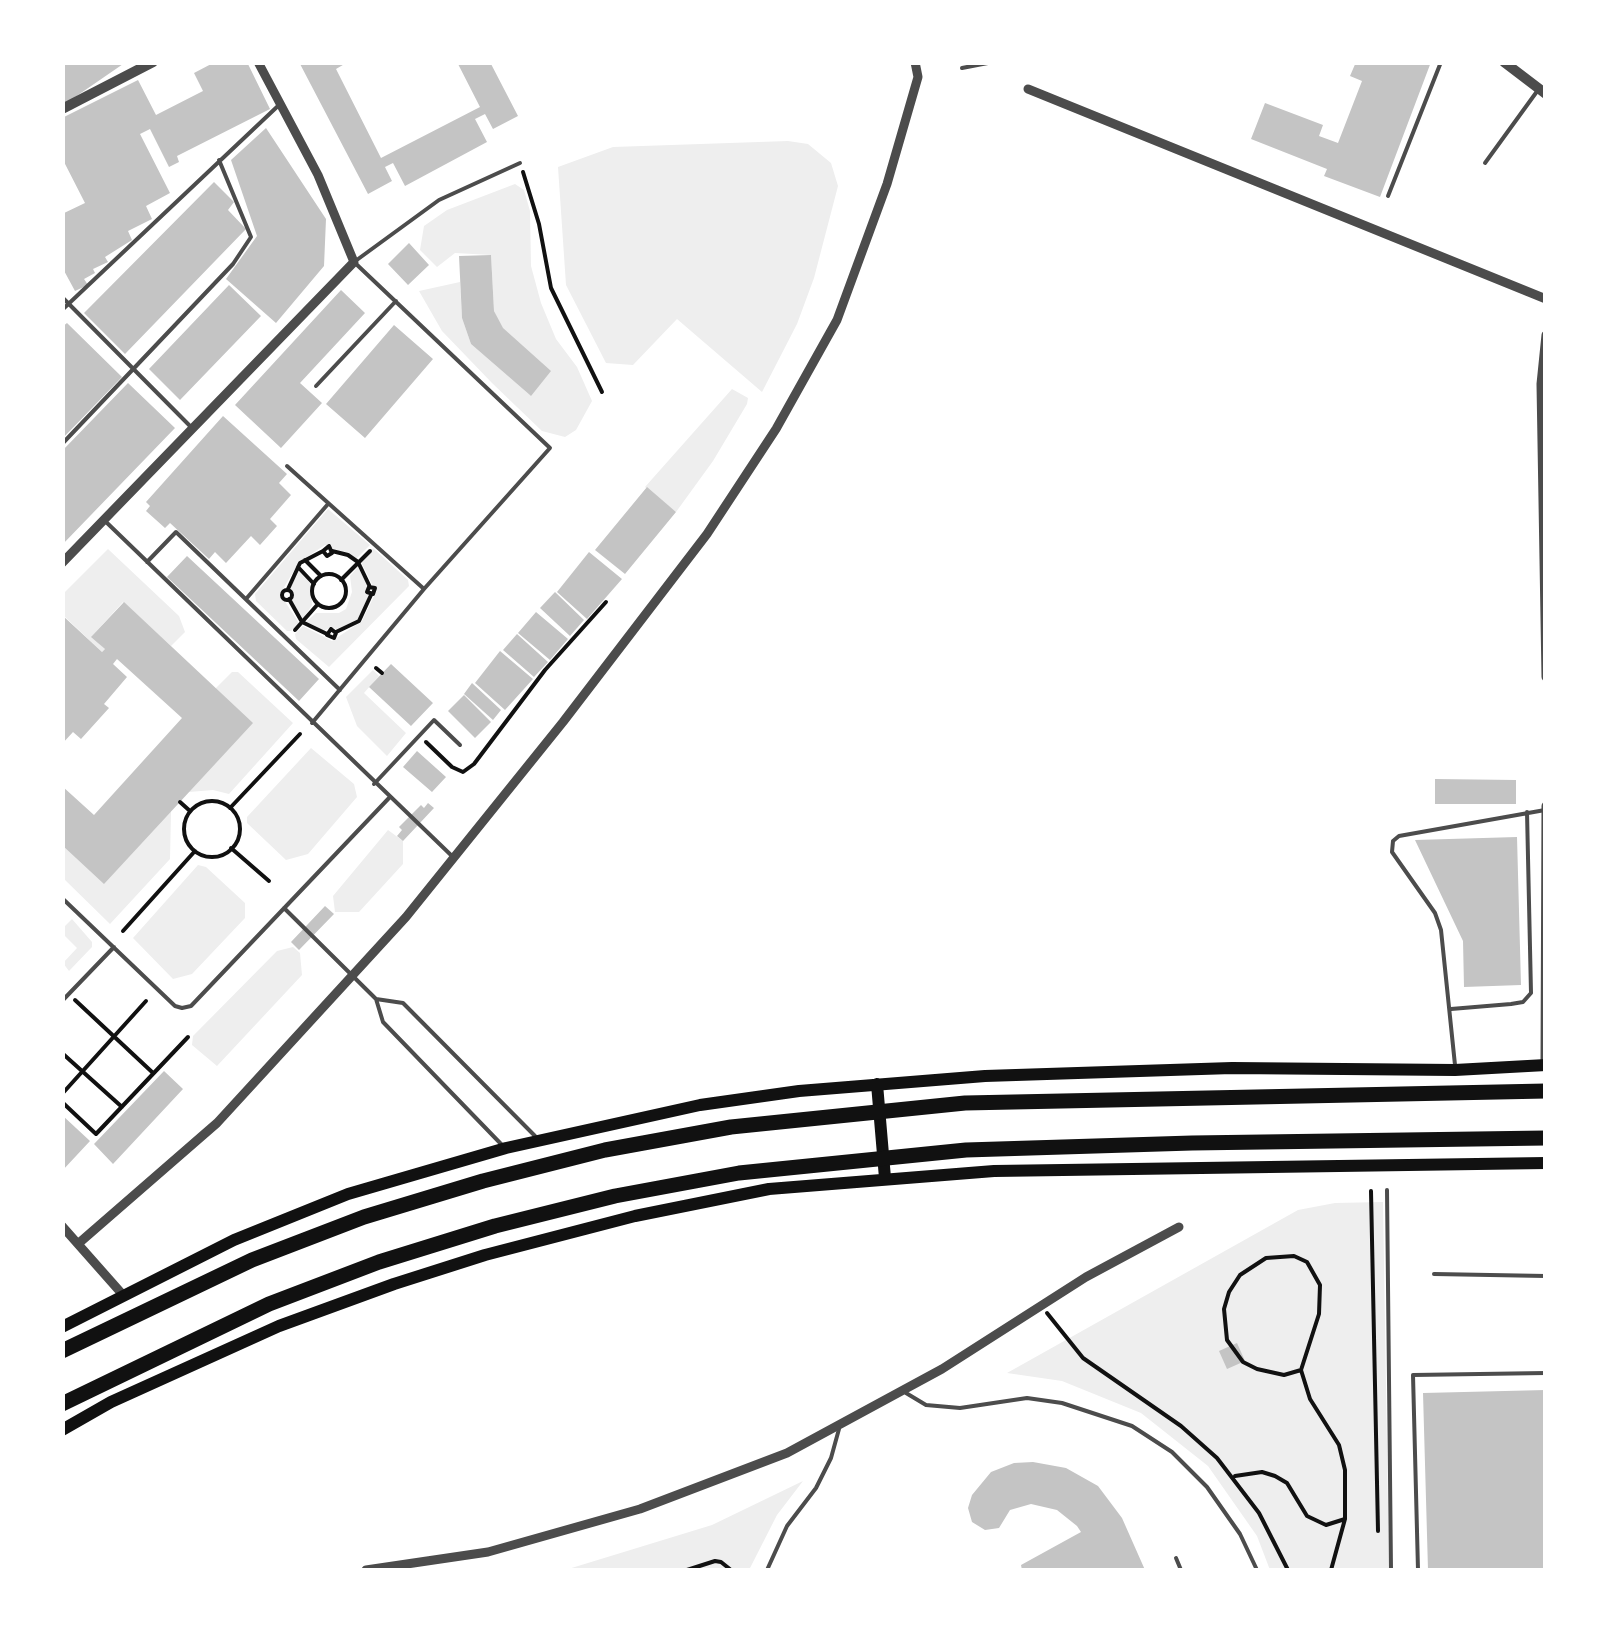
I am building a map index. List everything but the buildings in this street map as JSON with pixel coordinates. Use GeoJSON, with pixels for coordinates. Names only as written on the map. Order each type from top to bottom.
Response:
{"type":"FeatureCollection","features":[{"type":"Feature","properties":{"kind":"highway"},"geometry":{"type":"LineString","coordinates":[[62,1351],[252,1260],[364,1218],[482,1180],[605,1150],[731,1127],[964,1103],[1546,1091]]}},
{"type":"Feature","properties":{"kind":"highway"},"geometry":{"type":"LineString","coordinates":[[62,1404],[269,1304],[379,1262],[495,1226],[615,1196],[703,1180],[853,1159],[966,1150],[1546,1138]]}},
{"type":"Feature","properties":{"kind":"main road"},"geometry":{"type":"LineString","coordinates":[[62,1328],[234,1240],[348,1194],[506,1148],[722,1102],[986,1076],[1232,1068],[1456,1070],[1545,1065]]}},
{"type":"Feature","properties":{"kind":"main road"},"geometry":{"type":"LineString","coordinates":[[878,1084],[885,1178]]}},
{"type":"Feature","properties":{"kind":"main road"},"geometry":{"type":"LineString","coordinates":[[62,1430],[111,1402],[279,1326],[394,1284],[485,1255],[635,1216],[769,1189],[994,1171],[1546,1162]]}},
{"type":"Feature","properties":{"kind":"street"},"geometry":{"type":"LineString","coordinates":[[65,556],[354,262],[318,175],[258,62]]}},
{"type":"Feature","properties":{"kind":"street"},"geometry":{"type":"LineString","coordinates":[[79,1244],[216,1123],[406,917],[563,722],[706,534],[776,429],[837,320],[887,184],[918,77],[915,62]]}},
{"type":"Feature","properties":{"kind":"street"},"geometry":{"type":"LineString","coordinates":[[1504,62],[1542,91]]}},
{"type":"Feature","properties":{"kind":"street"},"geometry":{"type":"LineString","coordinates":[[62,109],[146,64]]}},
{"type":"Feature","properties":{"kind":"street"},"geometry":{"type":"LineString","coordinates":[[1028,89],[1546,300]]}},
{"type":"Feature","properties":{"kind":"street"},"geometry":{"type":"LineString","coordinates":[[1546,335],[1546,677]]}},
{"type":"Feature","properties":{"kind":"street"},"geometry":{"type":"LineString","coordinates":[[1545,808],[1545,1065]]}},
{"type":"Feature","properties":{"kind":"street"},"geometry":{"type":"LineString","coordinates":[[62,1226],[123,1295]]}},
{"type":"Feature","properties":{"kind":"street"},"geometry":{"type":"LineString","coordinates":[[366,1570],[488,1552],[640,1509],[786,1454],[902,1391],[1086,1277],[1179,1227]]}},
{"type":"Feature","properties":{"kind":"lane"},"geometry":{"type":"LineString","coordinates":[[962,68],[992,62]]}},
{"type":"Feature","properties":{"kind":"lane"},"geometry":{"type":"LineString","coordinates":[[1388,196],[1442,62]]}},
{"type":"Feature","properties":{"kind":"lane"},"geometry":{"type":"LineString","coordinates":[[1485,163],[1542,91]]}},
{"type":"Feature","properties":{"kind":"lane"},"geometry":{"type":"LineString","coordinates":[[62,310],[279,104]]}},
{"type":"Feature","properties":{"kind":"lane"},"geometry":{"type":"LineString","coordinates":[[62,444],[233,264],[251,237],[219,160]]}},
{"type":"Feature","properties":{"kind":"lane"},"geometry":{"type":"LineString","coordinates":[[312,724],[424,589],[550,448],[354,262],[439,200],[520,163]]}},
{"type":"Feature","properties":{"kind":"lane"},"geometry":{"type":"LineString","coordinates":[[62,297],[192,428]]}},
{"type":"Feature","properties":{"kind":"lane"},"geometry":{"type":"LineString","coordinates":[[316,386],[396,301]]}},
{"type":"Feature","properties":{"kind":"lane"},"geometry":{"type":"LineString","coordinates":[[286,466],[424,589]]}},
{"type":"Feature","properties":{"kind":"lane"},"geometry":{"type":"LineString","coordinates":[[246,599],[328,504]]}},
{"type":"Feature","properties":{"kind":"lane"},"geometry":{"type":"LineString","coordinates":[[104,520],[454,858]]}},
{"type":"Feature","properties":{"kind":"lane"},"geometry":{"type":"LineString","coordinates":[[147,562],[176,532],[340,690]]}},
{"type":"Feature","properties":{"kind":"lane"},"geometry":{"type":"LineString","coordinates":[[374,784],[434,720],[460,745]]}},
{"type":"Feature","properties":{"kind":"lane"},"geometry":{"type":"LineString","coordinates":[[62,898],[175,1006],[190,1006],[389,798]]}},
{"type":"Feature","properties":{"kind":"lane"},"geometry":{"type":"LineString","coordinates":[[1456,1070],[1439,923],[1392,852],[1393,842],[1400,836],[1545,808]]}},
{"type":"Feature","properties":{"kind":"lane"},"geometry":{"type":"LineString","coordinates":[[1451,1009],[1522,1002],[1530,993],[1527,812]]}},
{"type":"Feature","properties":{"kind":"lane"},"geometry":{"type":"LineString","coordinates":[[284,908],[376,998],[383,1022],[506,1148]]}},
{"type":"Feature","properties":{"kind":"lane"},"geometry":{"type":"LineString","coordinates":[[62,1000],[114,947]]}},
{"type":"Feature","properties":{"kind":"lane"},"geometry":{"type":"LineString","coordinates":[[376,998],[404,1003],[540,1141]]}},
{"type":"Feature","properties":{"kind":"lane"},"geometry":{"type":"LineString","coordinates":[[1386,1190],[1390,1570]]}},
{"type":"Feature","properties":{"kind":"lane"},"geometry":{"type":"LineString","coordinates":[[1434,1274],[1546,1276]]}},
{"type":"Feature","properties":{"kind":"lane"},"geometry":{"type":"LineString","coordinates":[[1418,1570],[1413,1376],[1546,1373]]}},
{"type":"Feature","properties":{"kind":"lane"},"geometry":{"type":"LineString","coordinates":[[902,1391],[926,1405],[960,1408],[1027,1398],[1062,1403],[1132,1426],[1172,1452],[1207,1487],[1240,1534],[1256,1570]]}},
{"type":"Feature","properties":{"kind":"lane"},"geometry":{"type":"LineString","coordinates":[[767,1570],[787,1526],[816,1488],[832,1458],[840,1424]]}},
{"type":"Feature","properties":{"kind":"lane"},"geometry":{"type":"LineString","coordinates":[[1176,1558],[1180,1570]]}},
{"type":"Feature","properties":{"kind":"path"},"geometry":{"type":"LineString","coordinates":[[520,163],[539,224],[550,288],[602,392]]}},
{"type":"Feature","properties":{"kind":"path"},"geometry":{"type":"LineString","coordinates":[[342,580],[375,546]]}},
{"type":"Feature","properties":{"kind":"path"},"geometry":{"type":"LineString","coordinates":[[322,551],[327,556],[332,551],[358,562],[376,591],[359,620],[327,634],[302,622],[288,589],[304,560],[322,551]]}},
{"type":"Feature","properties":{"kind":"path"},"geometry":{"type":"LineString","coordinates":[[304,560],[321,576]]}},
{"type":"Feature","properties":{"kind":"path"},"geometry":{"type":"LineString","coordinates":[[298,567],[314,584]]}},
{"type":"Feature","properties":{"kind":"path"},"geometry":{"type":"LineString","coordinates":[[332,574],[342,580],[346,590],[343,601],[334,608],[318,604],[312,594],[321,576],[332,574]]}},
{"type":"Feature","properties":{"kind":"path"},"geometry":{"type":"LineString","coordinates":[[418,736],[452,768],[463,772],[474,764],[545,670],[606,602]]}},
{"type":"Feature","properties":{"kind":"path"},"geometry":{"type":"LineString","coordinates":[[287,639],[318,604]]}},
{"type":"Feature","properties":{"kind":"path"},"geometry":{"type":"LineString","coordinates":[[376,668],[382,673]]}},
{"type":"Feature","properties":{"kind":"path"},"geometry":{"type":"LineString","coordinates":[[230,808],[300,734]]}},
{"type":"Feature","properties":{"kind":"path"},"geometry":{"type":"LineString","coordinates":[[206,801],[230,808],[240,827],[232,848],[211,857],[195,851],[185,836],[190,812],[206,801]]}},
{"type":"Feature","properties":{"kind":"path"},"geometry":{"type":"LineString","coordinates":[[180,802],[190,812]]}},
{"type":"Feature","properties":{"kind":"path"},"geometry":{"type":"LineString","coordinates":[[232,848],[269,881]]}},
{"type":"Feature","properties":{"kind":"path"},"geometry":{"type":"LineString","coordinates":[[123,931],[195,851]]}},
{"type":"Feature","properties":{"kind":"path"},"geometry":{"type":"LineString","coordinates":[[72,997],[154,1073]]}},
{"type":"Feature","properties":{"kind":"path"},"geometry":{"type":"LineString","coordinates":[[62,1094],[146,1001]]}},
{"type":"Feature","properties":{"kind":"path"},"geometry":{"type":"LineString","coordinates":[[62,1102],[96,1134],[188,1037]]}},
{"type":"Feature","properties":{"kind":"path"},"geometry":{"type":"LineString","coordinates":[[62,1053],[122,1107]]}},
{"type":"Feature","properties":{"kind":"path"},"geometry":{"type":"LineString","coordinates":[[1372,1191],[1378,1532]]}},
{"type":"Feature","properties":{"kind":"path"},"geometry":{"type":"LineString","coordinates":[[1301,1370],[1284,1374],[1257,1368],[1243,1362],[1226,1340],[1224,1309],[1229,1292],[1240,1275],[1266,1258],[1294,1256],[1307,1262],[1320,1285],[1319,1314],[1301,1370],[1310,1399],[1339,1444],[1345,1470],[1345,1520],[1330,1570]]}},
{"type":"Feature","properties":{"kind":"path"},"geometry":{"type":"LineString","coordinates":[[1041,1306],[1083,1358],[1181,1426],[1233,1476],[1259,1512],[1288,1570]]}},
{"type":"Feature","properties":{"kind":"path"},"geometry":{"type":"LineString","coordinates":[[1233,1476],[1262,1472],[1275,1476],[1286,1484],[1307,1516],[1326,1525],[1345,1520]]}},
{"type":"Feature","properties":{"kind":"path"},"geometry":{"type":"LineString","coordinates":[[687,1570],[715,1561],[731,1570]]}},
{"type":"Feature","properties":{"kind":"shaded area"},"geometry":{"type":"Polygon","coordinates":[[[788,141],[808,144],[831,163],[838,186],[814,278],[797,324],[762,392],[677,319],[633,365],[606,363],[566,285],[558,167],[613,147],[788,141]]]}},
{"type":"Feature","properties":{"kind":"shaded area"},"geometry":{"type":"Polygon","coordinates":[[[515,184],[524,190],[530,211],[531,266],[541,303],[556,339],[577,367],[592,401],[576,430],[565,437],[542,431],[492,383],[442,331],[419,291],[460,282],[462,318],[471,344],[531,396],[494,311],[491,255],[455,253],[437,267],[420,250],[424,226],[447,210],[515,184]]]}},
{"type":"Feature","properties":{"kind":"shaded area"},"geometry":{"type":"Polygon","coordinates":[[[732,389],[748,398],[747,404],[676,512],[645,487],[732,389]]]}},
{"type":"Feature","properties":{"kind":"shaded area"},"geometry":{"type":"Polygon","coordinates":[[[328,509],[370,545],[356,559],[325,545],[299,562],[280,594],[299,623],[287,631],[256,601],[255,594],[328,509]]]}},
{"type":"Feature","properties":{"kind":"shaded area"},"geometry":{"type":"Polygon","coordinates":[[[373,548],[408,580],[409,586],[329,667],[295,634],[303,626],[332,641],[362,621],[376,592],[361,562],[373,548]]]}},
{"type":"Feature","properties":{"kind":"shaded area"},"geometry":{"type":"Polygon","coordinates":[[[108,549],[179,616],[185,632],[171,646],[123,602],[92,636],[105,649],[102,652],[63,615],[62,595],[108,549]]]}},
{"type":"Feature","properties":{"kind":"shaded area"},"geometry":{"type":"Polygon","coordinates":[[[358,567],[368,586],[359,619],[338,630],[331,627],[324,631],[306,622],[316,613],[339,613],[346,609],[352,592],[350,576],[358,567]]]}},
{"type":"Feature","properties":{"kind":"shaded area"},"geometry":{"type":"Polygon","coordinates":[[[299,569],[311,585],[312,605],[303,619],[292,601],[294,592],[290,587],[299,569]]]}},
{"type":"Feature","properties":{"kind":"shaded area"},"geometry":{"type":"Polygon","coordinates":[[[373,670],[379,676],[364,693],[406,733],[387,756],[357,726],[346,697],[373,670]]]}},
{"type":"Feature","properties":{"kind":"shaded area"},"geometry":{"type":"Polygon","coordinates":[[[232,672],[238,672],[293,723],[229,794],[213,790],[189,792],[216,688],[232,672]]]}},
{"type":"Feature","properties":{"kind":"shaded area"},"geometry":{"type":"Polygon","coordinates":[[[311,748],[354,784],[357,797],[308,854],[286,860],[247,823],[247,817],[311,748]]]}},
{"type":"Feature","properties":{"kind":"shaded area"},"geometry":{"type":"Polygon","coordinates":[[[171,811],[170,859],[110,924],[63,878],[62,845],[171,811]]]}},
{"type":"Feature","properties":{"kind":"shaded area"},"geometry":{"type":"Polygon","coordinates":[[[388,830],[403,841],[403,864],[359,912],[335,912],[333,896],[388,830]]]}},
{"type":"Feature","properties":{"kind":"shaded area"},"geometry":{"type":"Polygon","coordinates":[[[198,865],[206,867],[245,903],[245,918],[192,974],[173,979],[133,938],[198,865]]]}},
{"type":"Feature","properties":{"kind":"shaded area"},"geometry":{"type":"Polygon","coordinates":[[[72,919],[92,947],[69,971],[63,963],[77,948],[63,934],[63,928],[72,919]]]}},
{"type":"Feature","properties":{"kind":"shaded area"},"geometry":{"type":"Polygon","coordinates":[[[293,947],[300,953],[302,975],[217,1066],[192,1045],[193,1036],[277,951],[293,947]]]}},
{"type":"Feature","properties":{"kind":"shaded area"},"geometry":{"type":"Polygon","coordinates":[[[1383,1202],[1389,1570],[1270,1570],[1257,1536],[1208,1466],[1141,1413],[1062,1381],[1007,1373],[1298,1210],[1335,1203],[1383,1202]]]}},
{"type":"Feature","properties":{"kind":"shaded area"},"geometry":{"type":"Polygon","coordinates":[[[803,1481],[777,1515],[749,1570],[565,1570],[712,1525],[803,1481]]]}}]}
